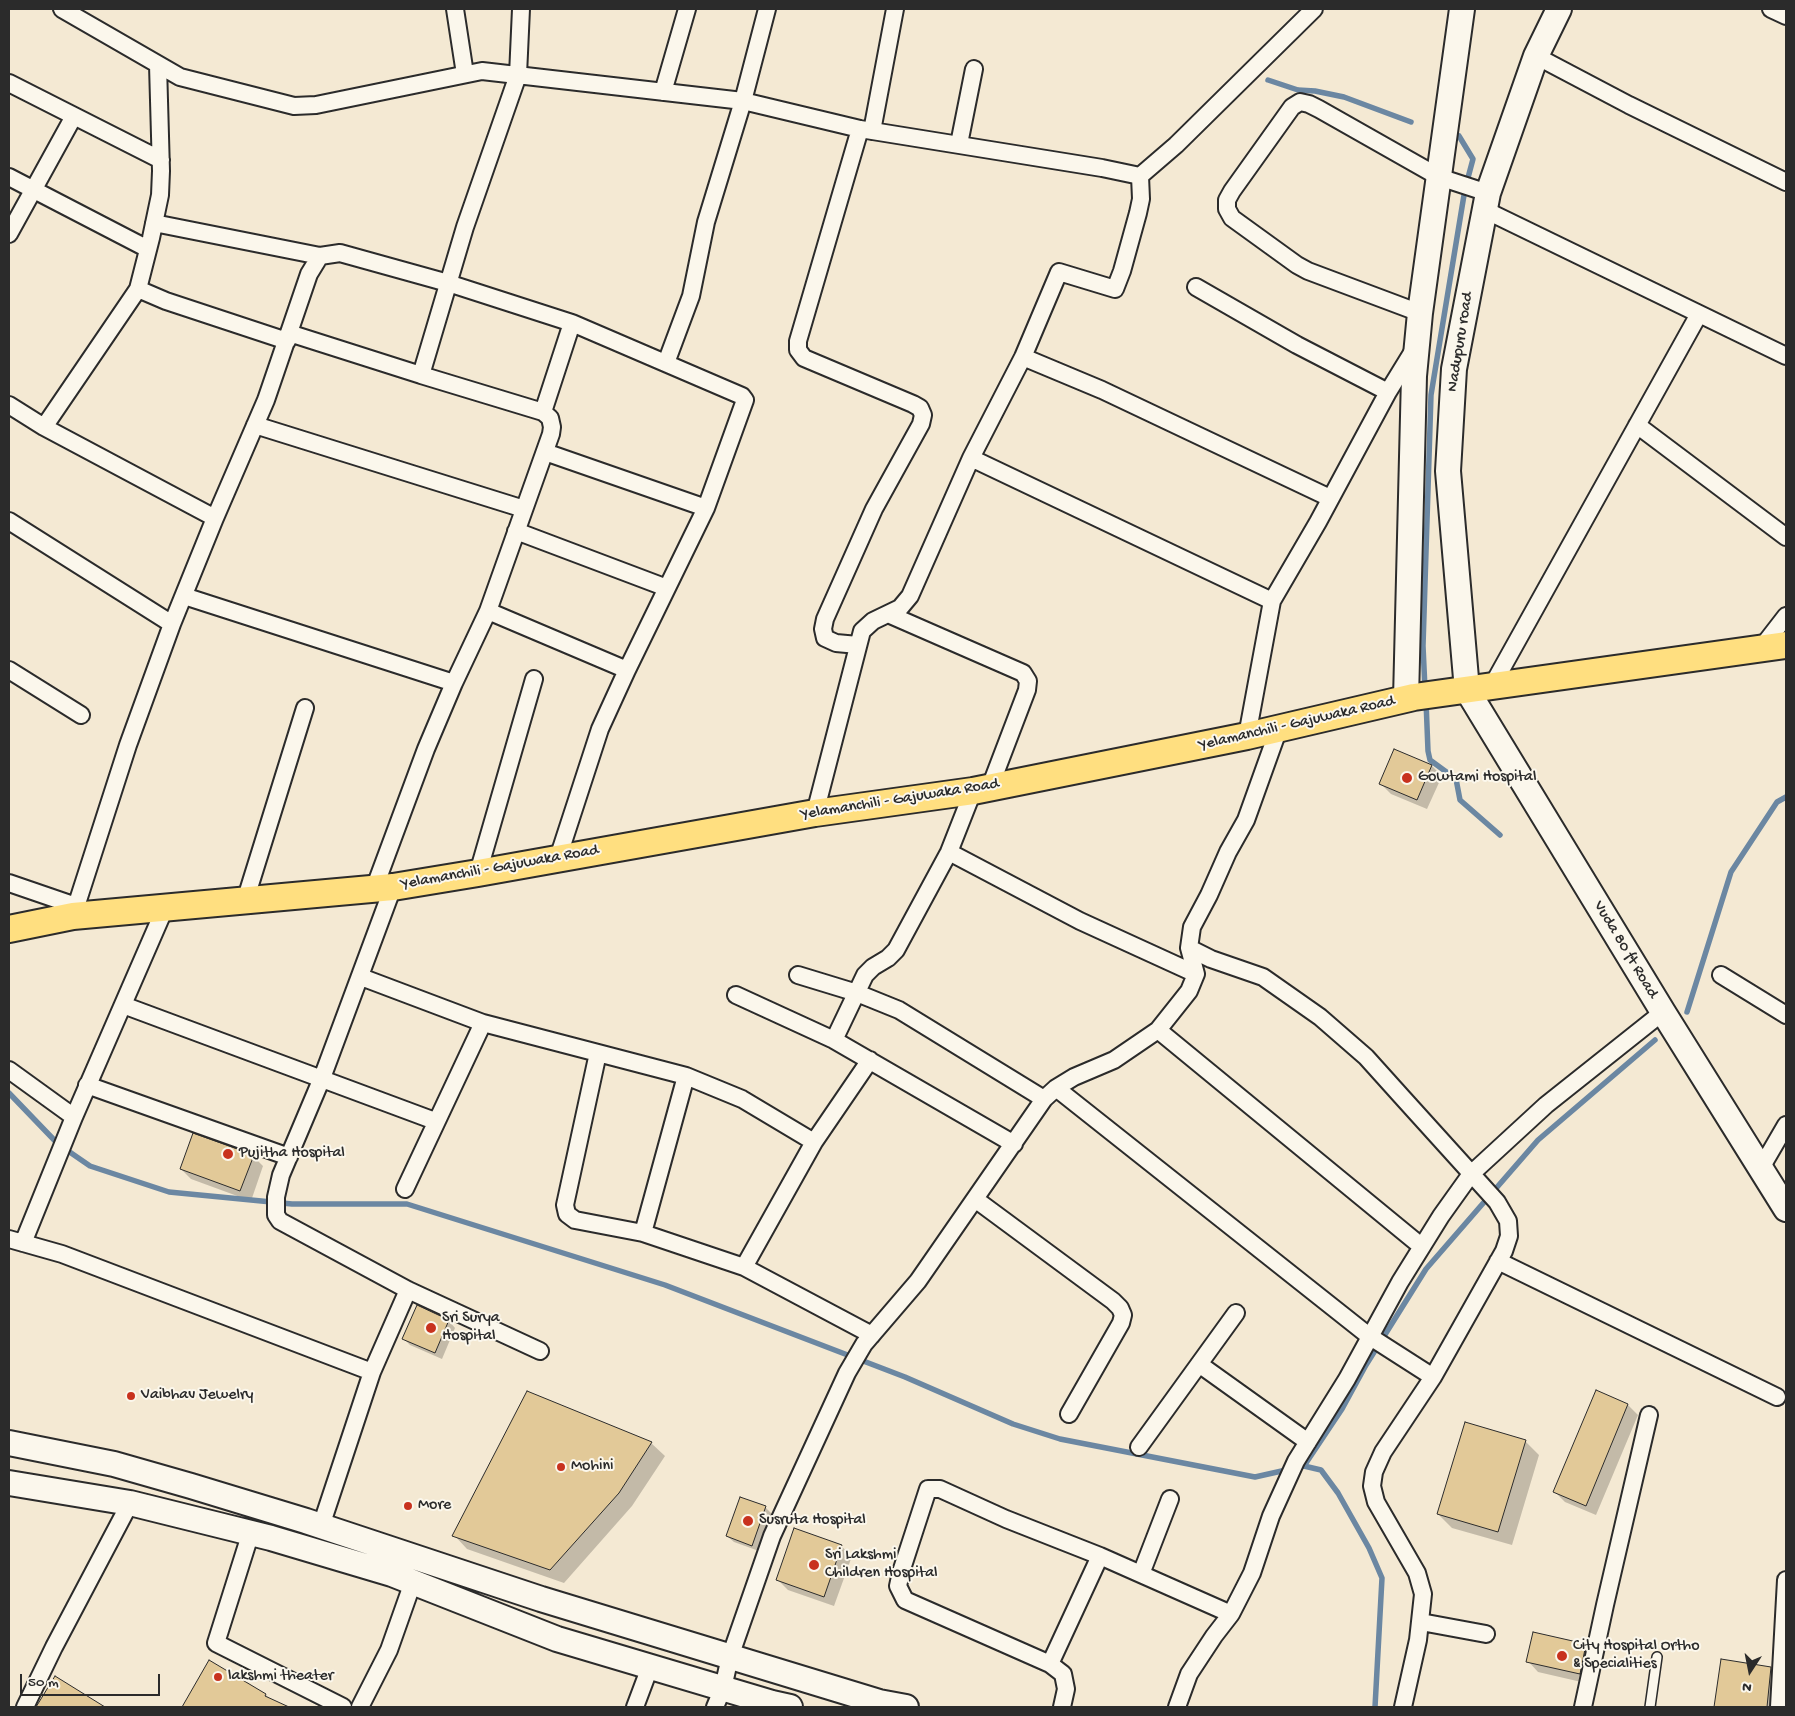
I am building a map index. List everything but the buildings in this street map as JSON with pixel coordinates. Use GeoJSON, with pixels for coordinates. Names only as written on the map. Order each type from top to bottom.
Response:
{"type":"FeatureCollection","features":[{"type":"Feature","properties":{"kind":"main road","name":"Yelamanchili - Gajuwaka Road"},"geometry":{"type":"LineString","coordinates":[[9,929],[74,911],[165,908],[384,888],[478,873],[815,813],[982,789],[1247,736],[1410,698],[1774,646]]}},
{"type":"Feature","properties":{"kind":"street"},"geometry":{"type":"LineString","coordinates":[[63,9],[180,77],[294,106],[316,105],[482,71],[743,101],[866,130],[1102,168],[1140,176]]}},
{"type":"Feature","properties":{"kind":"street"},"geometry":{"type":"LineString","coordinates":[[454,9],[465,74]]}},
{"type":"Feature","properties":{"kind":"street"},"geometry":{"type":"LineString","coordinates":[[421,375],[465,227],[518,75],[521,9]]}},
{"type":"Feature","properties":{"kind":"street"},"geometry":{"type":"LineString","coordinates":[[663,92],[687,9]]}},
{"type":"Feature","properties":{"kind":"street"},"geometry":{"type":"LineString","coordinates":[[666,363],[691,296],[706,222],[743,101],[767,9]]}},
{"type":"Feature","properties":{"kind":"street"},"geometry":{"type":"LineString","coordinates":[[858,645],[836,643],[825,638],[823,630],[825,619],[874,509],[921,424],[923,415],[920,408],[913,404],[804,358],[798,350],[798,341],[866,130],[895,9]]}},
{"type":"Feature","properties":{"kind":"street"},"geometry":{"type":"LineString","coordinates":[[1140,176],[1176,145],[1314,9]]}},
{"type":"Feature","properties":{"kind":"street"},"geometry":{"type":"LineString","coordinates":[[1410,698],[1416,356],[1420,313],[1462,9]]}},
{"type":"Feature","properties":{"kind":"street","name":"Nadupuru road"},"geometry":{"type":"LineString","coordinates":[[1472,689],[1448,471],[1454,369],[1487,201],[1536,56],[1559,9]]}},
{"type":"Feature","properties":{"kind":"street"},"geometry":{"type":"LineString","coordinates":[[1771,9],[1786,16]]}},
{"type":"Feature","properties":{"kind":"street"},"geometry":{"type":"LineString","coordinates":[[1536,56],[1629,105],[1786,182]]}},
{"type":"Feature","properties":{"kind":"street"},"geometry":{"type":"LineString","coordinates":[[44,427],[138,289],[160,195],[161,160],[158,65]]}},
{"type":"Feature","properties":{"kind":"street"},"geometry":{"type":"LineString","coordinates":[[959,144],[974,69]]}},
{"type":"Feature","properties":{"kind":"street"},"geometry":{"type":"LineString","coordinates":[[9,83],[161,160]]}},
{"type":"Feature","properties":{"kind":"street"},"geometry":{"type":"LineString","coordinates":[[1420,313],[1308,271],[1232,218],[1227,210],[1227,200],[1232,191],[1292,107],[1300,102],[1319,109],[1440,177],[1699,314],[1786,356]]}},
{"type":"Feature","properties":{"kind":"street"},"geometry":{"type":"LineString","coordinates":[[9,234],[74,116]]}},
{"type":"Feature","properties":{"kind":"street"},"geometry":{"type":"LineString","coordinates":[[815,813],[862,631],[873,621],[900,608],[910,596],[971,458],[1022,357],[1059,272],[1115,289],[1138,213],[1141,199],[1140,176]]}},
{"type":"Feature","properties":{"kind":"street"},"geometry":{"type":"LineString","coordinates":[[9,177],[148,249]]}},
{"type":"Feature","properties":{"kind":"street"},"geometry":{"type":"LineString","coordinates":[[154,224],[320,256],[340,253],[448,283],[572,323],[742,396],[745,400],[706,508],[626,670],[600,729],[558,858]]}},
{"type":"Feature","properties":{"kind":"street"},"geometry":{"type":"LineString","coordinates":[[9,883],[74,911],[128,744],[172,624],[255,424],[288,337],[309,274],[320,256]]}},
{"type":"Feature","properties":{"kind":"street"},"geometry":{"type":"LineString","coordinates":[[1196,287],[1297,345],[1388,392]]}},
{"type":"Feature","properties":{"kind":"street"},"geometry":{"type":"LineString","coordinates":[[138,289],[166,300],[543,412],[550,418],[551,434],[488,611],[454,683],[426,749],[384,888],[361,977],[322,1078],[281,1175],[276,1198],[276,1215],[280,1221],[408,1290],[540,1352]]}},
{"type":"Feature","properties":{"kind":"street"},"geometry":{"type":"LineString","coordinates":[[1472,689],[1636,426],[1699,314]]}},
{"type":"Feature","properties":{"kind":"street"},"geometry":{"type":"LineString","coordinates":[[543,412],[572,323]]}},
{"type":"Feature","properties":{"kind":"street"},"geometry":{"type":"LineString","coordinates":[[1416,356],[1454,369]]}},
{"type":"Feature","properties":{"kind":"street"},"geometry":{"type":"LineString","coordinates":[[1247,736],[1272,602],[1318,522],[1388,392],[1416,356]]}},
{"type":"Feature","properties":{"kind":"street"},"geometry":{"type":"LineString","coordinates":[[1022,357],[1102,390],[1330,498]]}},
{"type":"Feature","properties":{"kind":"street"},"geometry":{"type":"LineString","coordinates":[[9,405],[44,427],[215,518]]}},
{"type":"Feature","properties":{"kind":"street"},"geometry":{"type":"LineString","coordinates":[[255,424],[524,509]]}},
{"type":"Feature","properties":{"kind":"street"},"geometry":{"type":"LineString","coordinates":[[1636,426],[1786,537]]}},
{"type":"Feature","properties":{"kind":"street"},"geometry":{"type":"LineString","coordinates":[[545,452],[706,508]]}},
{"type":"Feature","properties":{"kind":"street"},"geometry":{"type":"LineString","coordinates":[[971,458],[1272,602]]}},
{"type":"Feature","properties":{"kind":"street"},"geometry":{"type":"LineString","coordinates":[[9,521],[172,624]]}},
{"type":"Feature","properties":{"kind":"street"},"geometry":{"type":"LineString","coordinates":[[516,531],[667,588]]}},
{"type":"Feature","properties":{"kind":"street"},"geometry":{"type":"LineString","coordinates":[[184,596],[454,683]]}},
{"type":"Feature","properties":{"kind":"street"},"geometry":{"type":"LineString","coordinates":[[488,611],[626,670]]}},
{"type":"Feature","properties":{"kind":"street"},"geometry":{"type":"LineString","coordinates":[[834,1040],[865,975],[896,950],[982,789],[1027,690],[1028,681],[1023,673],[888,614]]}},
{"type":"Feature","properties":{"kind":"street"},"geometry":{"type":"LineString","coordinates":[[1774,646],[1786,616]]}},
{"type":"Feature","properties":{"kind":"street"},"geometry":{"type":"LineString","coordinates":[[9,670],[81,715]]}},
{"type":"Feature","properties":{"kind":"street"},"geometry":{"type":"LineString","coordinates":[[478,873],[534,679]]}},
{"type":"Feature","properties":{"kind":"street","name":"Vuda 80 ft Road"},"geometry":{"type":"LineString","coordinates":[[1472,689],[1663,1012],[1786,1209]]}},
{"type":"Feature","properties":{"kind":"street"},"geometry":{"type":"LineString","coordinates":[[245,901],[305,708]]}},
{"type":"Feature","properties":{"kind":"street"},"geometry":{"type":"LineString","coordinates":[[719,1697],[730,1657],[772,1536],[847,1372],[868,1340],[918,1281],[1050,1093],[1074,1077],[1114,1060],[1158,1030],[1189,991],[1196,974],[1189,948],[1192,927],[1228,852],[1246,820],[1279,728]]}},
{"type":"Feature","properties":{"kind":"street"},"geometry":{"type":"LineString","coordinates":[[949,852],[1080,921],[1196,974]]}},
{"type":"Feature","properties":{"kind":"street"},"geometry":{"type":"LineString","coordinates":[[165,908],[74,1117],[16,1241],[62,1254],[372,1372]]}},
{"type":"Feature","properties":{"kind":"street"},"geometry":{"type":"LineString","coordinates":[[1189,948],[1211,959],[1263,977],[1320,1017],[1366,1057],[1497,1202],[1508,1221],[1509,1236],[1504,1251],[1433,1377],[1383,1452],[1374,1472],[1372,1486],[1376,1502],[1417,1573],[1423,1594],[1421,1622],[1403,1707]]}},
{"type":"Feature","properties":{"kind":"street"},"geometry":{"type":"LineString","coordinates":[[798,975],[857,993],[899,1010],[1050,1093],[1370,1336],[1433,1377]]}},
{"type":"Feature","properties":{"kind":"street"},"geometry":{"type":"LineString","coordinates":[[1721,975],[1786,1015]]}},
{"type":"Feature","properties":{"kind":"street"},"geometry":{"type":"LineString","coordinates":[[361,977],[483,1023],[686,1076],[742,1099],[814,1142]]}},
{"type":"Feature","properties":{"kind":"street"},"geometry":{"type":"LineString","coordinates":[[736,995],[834,1040],[1014,1144]]}},
{"type":"Feature","properties":{"kind":"street"},"geometry":{"type":"LineString","coordinates":[[123,1005],[435,1121]]}},
{"type":"Feature","properties":{"kind":"street"},"geometry":{"type":"LineString","coordinates":[[1177,1707],[1189,1674],[1231,1614],[1252,1574],[1271,1516],[1296,1461],[1347,1378],[1421,1246],[1471,1174],[1546,1105],[1663,1012]]}},
{"type":"Feature","properties":{"kind":"street"},"geometry":{"type":"LineString","coordinates":[[405,1189],[435,1121],[483,1023]]}},
{"type":"Feature","properties":{"kind":"street"},"geometry":{"type":"LineString","coordinates":[[1158,1030],[1421,1246]]}},
{"type":"Feature","properties":{"kind":"street"},"geometry":{"type":"LineString","coordinates":[[598,1053],[565,1205],[567,1214],[575,1220],[643,1232],[744,1267],[868,1340]]}},
{"type":"Feature","properties":{"kind":"street"},"geometry":{"type":"LineString","coordinates":[[744,1267],[814,1142],[870,1060]]}},
{"type":"Feature","properties":{"kind":"street"},"geometry":{"type":"LineString","coordinates":[[9,1070],[74,1117]]}},
{"type":"Feature","properties":{"kind":"street"},"geometry":{"type":"LineString","coordinates":[[643,1232],[686,1076]]}},
{"type":"Feature","properties":{"kind":"street"},"geometry":{"type":"LineString","coordinates":[[88,1085],[289,1158]]}},
{"type":"Feature","properties":{"kind":"street"},"geometry":{"type":"LineString","coordinates":[[1762,1168],[1786,1125]]}},
{"type":"Feature","properties":{"kind":"street"},"geometry":{"type":"LineString","coordinates":[[975,1199],[1114,1301],[1120,1308],[1123,1315],[1121,1323],[1069,1414]]}},
{"type":"Feature","properties":{"kind":"street"},"geometry":{"type":"LineString","coordinates":[[1498,1261],[1777,1397]]}},
{"type":"Feature","properties":{"kind":"street"},"geometry":{"type":"LineString","coordinates":[[321,1526],[372,1372],[408,1290]]}},
{"type":"Feature","properties":{"kind":"street"},"geometry":{"type":"LineString","coordinates":[[1139,1447],[1236,1313]]}},
{"type":"Feature","properties":{"kind":"street"},"geometry":{"type":"LineString","coordinates":[[1199,1364],[1308,1442]]}},
{"type":"Feature","properties":{"kind":"street"},"geometry":{"type":"LineString","coordinates":[[1583,1707],[1649,1415]]}},
{"type":"Feature","properties":{"kind":"street"},"geometry":{"type":"LineString","coordinates":[[9,1444],[114,1464],[321,1526],[541,1600],[879,1702],[906,1707]]}},
{"type":"Feature","properties":{"kind":"street"},"geometry":{"type":"LineString","coordinates":[[9,1482],[130,1503],[251,1532],[392,1574],[557,1639],[650,1667],[719,1697],[790,1707]]}},
{"type":"Feature","properties":{"kind":"street"},"geometry":{"type":"LineString","coordinates":[[1062,1707],[1066,1689],[1064,1674],[1050,1664],[905,1600],[898,1586],[928,1489],[940,1489],[1006,1519],[1100,1556],[1231,1614]]}},
{"type":"Feature","properties":{"kind":"street"},"geometry":{"type":"LineString","coordinates":[[1141,1574],[1170,1499]]}},
{"type":"Feature","properties":{"kind":"street"},"geometry":{"type":"LineString","coordinates":[[25,1707],[54,1647],[130,1503]]}},
{"type":"Feature","properties":{"kind":"street"},"geometry":{"type":"LineString","coordinates":[[251,1532],[216,1643],[343,1707]]}},
{"type":"Feature","properties":{"kind":"street"},"geometry":{"type":"LineString","coordinates":[[1050,1664],[1100,1556]]}},
{"type":"Feature","properties":{"kind":"street"},"geometry":{"type":"LineString","coordinates":[[1779,1707],[1786,1580]]}},
{"type":"Feature","properties":{"kind":"street"},"geometry":{"type":"LineString","coordinates":[[360,1707],[389,1650],[413,1582]]}},
{"type":"Feature","properties":{"kind":"street"},"geometry":{"type":"LineString","coordinates":[[1421,1622],[1486,1634]]}},
{"type":"Feature","properties":{"kind":"street"},"geometry":{"type":"LineString","coordinates":[[635,1707],[650,1667]]}},
{"type":"Feature","properties":{"kind":"lane"},"geometry":{"type":"LineString","coordinates":[[1650,1707],[1657,1657]]}},
{"type":"Feature","properties":{"kind":"waterway"},"geometry":{"type":"LineString","coordinates":[[1268,80],[1298,90],[1315,91],[1344,97],[1411,122]]}},
{"type":"Feature","properties":{"kind":"waterway"},"geometry":{"type":"LineString","coordinates":[[1425,689],[1423,646],[1431,395],[1465,189],[1473,159],[1459,136]]}},
{"type":"Feature","properties":{"kind":"waterway"},"geometry":{"type":"LineString","coordinates":[[1426,701],[1430,760],[1456,779],[1460,800],[1500,835]]}},
{"type":"Feature","properties":{"kind":"waterway"},"geometry":{"type":"LineString","coordinates":[[1687,1012],[1731,872],[1777,802],[1786,797]]}},
{"type":"Feature","properties":{"kind":"waterway"},"geometry":{"type":"LineString","coordinates":[[1304,1466],[1342,1409],[1366,1365],[1426,1269],[1538,1140],[1655,1040]]}},
{"type":"Feature","properties":{"kind":"waterway"},"geometry":{"type":"LineString","coordinates":[[9,1093],[58,1144],[90,1166],[169,1192],[292,1204],[407,1204],[665,1285],[905,1377],[1013,1424],[1060,1439],[1255,1477],[1304,1466],[1321,1470],[1338,1493],[1369,1548],[1382,1578],[1375,1707]]}},
{"type":"Feature","properties":{"kind":"place","name":"Gowtami Hospital"},"geometry":{"type":"Point","coordinates":[1407,778]}},
{"type":"Feature","properties":{"kind":"place","name":"Pujitha Hospital"},"geometry":{"type":"Point","coordinates":[228,1154]}},
{"type":"Feature","properties":{"kind":"place","name":"Sri Surya Hospital"},"geometry":{"type":"Point","coordinates":[431,1328]}},
{"type":"Feature","properties":{"kind":"place","name":"Vaibhav Jewelry"},"geometry":{"type":"Point","coordinates":[131,1396]}},
{"type":"Feature","properties":{"kind":"place","name":"Mohini"},"geometry":{"type":"Point","coordinates":[561,1467]}},
{"type":"Feature","properties":{"kind":"place","name":"More"},"geometry":{"type":"Point","coordinates":[408,1506]}},
{"type":"Feature","properties":{"kind":"place","name":"Susruta Hospital"},"geometry":{"type":"Point","coordinates":[748,1521]}},
{"type":"Feature","properties":{"kind":"place","name":"Sri Lakshmi Children Hospital"},"geometry":{"type":"Point","coordinates":[814,1565]}},
{"type":"Feature","properties":{"kind":"place","name":"City Hospital Ortho & Specialities"},"geometry":{"type":"Point","coordinates":[1562,1656]}},
{"type":"Feature","properties":{"kind":"place","name":"lakshmi theater"},"geometry":{"type":"Point","coordinates":[218,1677]}}]}
